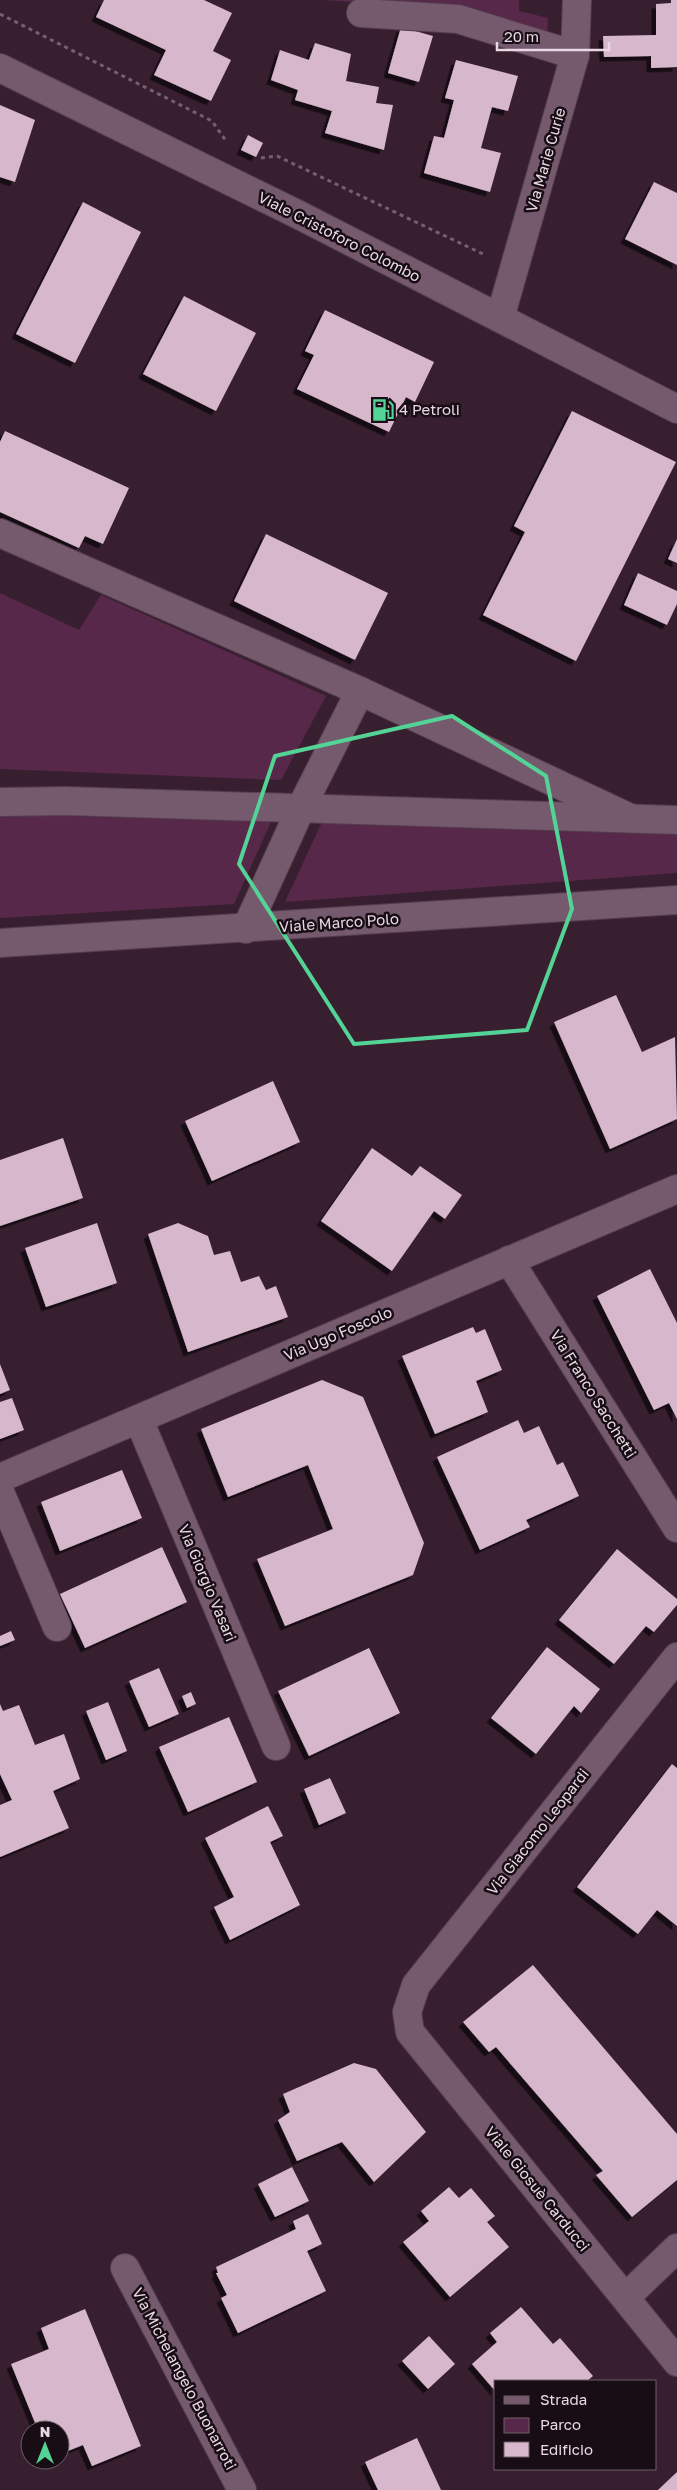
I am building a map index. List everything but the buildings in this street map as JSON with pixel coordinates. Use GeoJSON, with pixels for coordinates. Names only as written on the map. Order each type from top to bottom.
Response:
{"type":"FeatureCollection","features":[{"type":"Feature","properties":{"kind":"street","name":"Via Marie Curie"},"geometry":{"type":"LineString","coordinates":[[500,318],[575,55],[577,0]]}},
{"type":"Feature","properties":{"kind":"street"},"geometry":{"type":"LineString","coordinates":[[361,13],[458,19],[575,55]]}},
{"type":"Feature","properties":{"kind":"street","name":"Viale Cristoforo Colombo"},"geometry":{"type":"LineString","coordinates":[[0,68],[290,211],[677,409]]}},
{"type":"Feature","properties":{"kind":"street"},"geometry":{"type":"LineString","coordinates":[[0,534],[360,692],[628,817]]}},
{"type":"Feature","properties":{"kind":"street"},"geometry":{"type":"LineString","coordinates":[[246,929],[301,808],[360,692]]}},
{"type":"Feature","properties":{"kind":"street"},"geometry":{"type":"LineString","coordinates":[[0,802],[66,801],[677,820]]}},
{"type":"Feature","properties":{"kind":"street","name":"Viale Marco Polo"},"geometry":{"type":"LineString","coordinates":[[0,943],[246,929],[677,900]]}},
{"type":"Feature","properties":{"kind":"street","name":"Via Ugo Foscolo"},"geometry":{"type":"LineString","coordinates":[[0,1478],[677,1190]]}},
{"type":"Feature","properties":{"kind":"street","name":"Via Franco Sacchetti"},"geometry":{"type":"LineString","coordinates":[[509,1260],[677,1528]]}},
{"type":"Feature","properties":{"kind":"street","name":"Via Giorgio Vasari"},"geometry":{"type":"LineString","coordinates":[[138,1420],[276,1746]]}},
{"type":"Feature","properties":{"kind":"street"},"geometry":{"type":"LineString","coordinates":[[0,1492],[57,1628]]}},
{"type":"Feature","properties":{"kind":"street","name":"Via Giacomo Leopardi"},"geometry":{"type":"LineString","coordinates":[[407,2012],[416,1985],[677,1657]]}},
{"type":"Feature","properties":{"kind":"street","name":"Viale Giosuè Carducci"},"geometry":{"type":"LineString","coordinates":[[407,2012],[410,2032],[677,2362]]}},
{"type":"Feature","properties":{"kind":"street"},"geometry":{"type":"LineString","coordinates":[[626,2297],[677,2248]]}},
{"type":"Feature","properties":{"kind":"street","name":"Via Michelangelo Buonarroti"},"geometry":{"type":"LineString","coordinates":[[125,2268],[242,2490]]}},
{"type":"Feature","properties":{"kind":"path"},"geometry":{"type":"LineString","coordinates":[[0,14],[212,121],[227,143]]}},
{"type":"Feature","properties":{"kind":"path"},"geometry":{"type":"LineString","coordinates":[[254,159],[277,156],[515,269]]}},
{"type":"Feature","properties":{"kind":"highlighted area"},"geometry":{"type":"Polygon","coordinates":[[[452,716],[546,776],[572,909],[527,1030],[354,1044],[239,864],[275,756],[452,716]]]}},
{"type":"Feature","properties":{"kind":"green space"},"geometry":{"type":"Polygon","coordinates":[[[324,0],[519,0],[519,11],[548,18],[547,36],[451,9],[324,0]]]}},
{"type":"Feature","properties":{"kind":"green space"},"geometry":{"type":"Polygon","coordinates":[[[0,593],[79,630],[101,595],[326,696],[281,780],[0,769],[0,593]]]}},
{"type":"Feature","properties":{"kind":"green space"},"geometry":{"type":"Polygon","coordinates":[[[0,814],[271,822],[234,904],[0,918],[0,814]]]}},
{"type":"Feature","properties":{"kind":"green space"},"geometry":{"type":"Polygon","coordinates":[[[322,822],[677,834],[677,873],[285,902],[322,822]]]}},
{"type":"Feature","properties":{"kind":"place","name":"4 Petroli"},"geometry":{"type":"Point","coordinates":[383,410]}}]}
